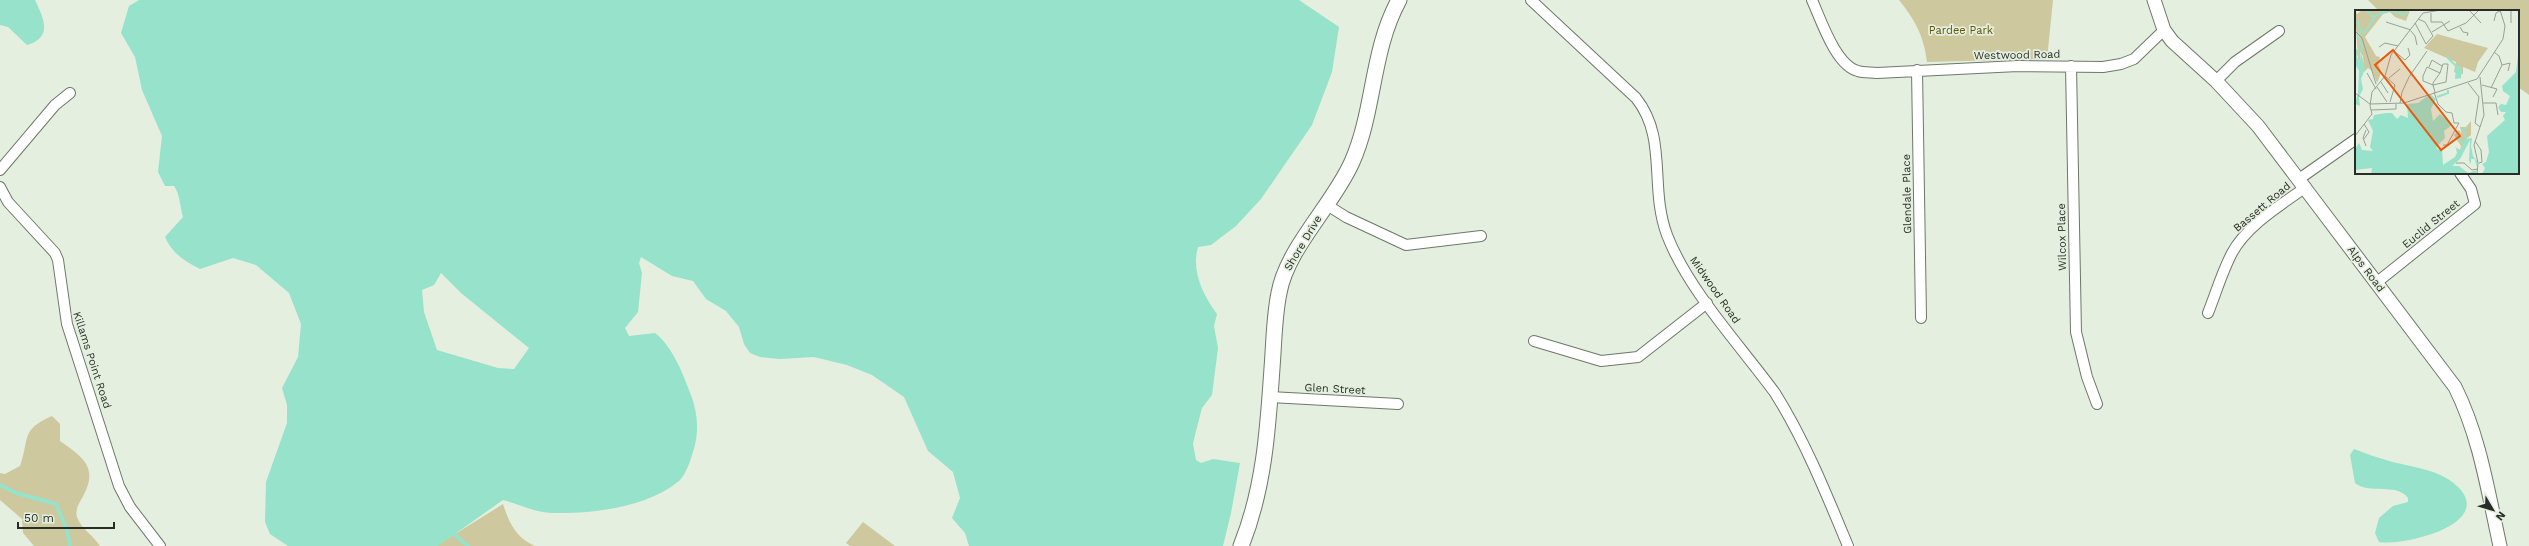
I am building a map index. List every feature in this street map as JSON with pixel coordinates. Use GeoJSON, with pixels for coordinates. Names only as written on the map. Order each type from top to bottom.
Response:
{"type":"FeatureCollection","features":[{"type":"Feature","properties":{"kind":"main road","name":"Shore Drive"},"geometry":{"type":"LineString","coordinates":[[1241,546],[1262,473],[1277,306],[1282,281],[1290,262],[1348,170],[1359,144],[1381,40],[1399,0]]}},
{"type":"Feature","properties":{"kind":"street","name":"Midwood Road"},"geometry":{"type":"LineString","coordinates":[[1531,0],[1645,108],[1653,125],[1657,187],[1667,235],[1684,270],[1775,393],[1788,413],[1804,444],[1848,546]]}},
{"type":"Feature","properties":{"kind":"street","name":"Westwood Road"},"geometry":{"type":"LineString","coordinates":[[1812,0],[1838,54],[1845,63],[1858,72],[2071,66],[2103,67],[2122,64],[2134,59],[2164,30]]}},
{"type":"Feature","properties":{"kind":"street"},"geometry":{"type":"LineString","coordinates":[[2154,0],[2164,30]]}},
{"type":"Feature","properties":{"kind":"street","name":"Alps Road"},"geometry":{"type":"LineString","coordinates":[[2164,30],[2177,46],[2216,81],[2258,126],[2303,183],[2376,283],[2437,361],[2465,407],[2476,440],[2500,546]]}},
{"type":"Feature","properties":{"kind":"street"},"geometry":{"type":"LineString","coordinates":[[2216,81],[2235,62],[2279,31]]}},
{"type":"Feature","properties":{"kind":"street","name":"Wilcox Place"},"geometry":{"type":"LineString","coordinates":[[2071,66],[2076,332],[2087,377],[2097,404]]}},
{"type":"Feature","properties":{"kind":"street","name":"Glendale Place"},"geometry":{"type":"LineString","coordinates":[[1917,70],[1921,318]]}},
{"type":"Feature","properties":{"kind":"street"},"geometry":{"type":"LineString","coordinates":[[0,170],[55,105],[70,93]]}},
{"type":"Feature","properties":{"kind":"street","name":"Bassett Road"},"geometry":{"type":"LineString","coordinates":[[2208,313],[2232,252],[2240,241],[2303,183],[2355,140]]}},
{"type":"Feature","properties":{"kind":"street","name":"Euclid Street"},"geometry":{"type":"LineString","coordinates":[[2376,283],[2475,204],[2471,189],[2461,174]]}},
{"type":"Feature","properties":{"kind":"street","name":"Killams Point Road"},"geometry":{"type":"LineString","coordinates":[[0,187],[8,202],[55,253],[58,260],[67,324],[119,486],[130,507],[160,546]]}},
{"type":"Feature","properties":{"kind":"street"},"geometry":{"type":"LineString","coordinates":[[1327,205],[1346,217],[1406,245],[1481,236]]}},
{"type":"Feature","properties":{"kind":"street"},"geometry":{"type":"LineString","coordinates":[[1534,341],[1600,360],[1638,357],[1707,303]]}},
{"type":"Feature","properties":{"kind":"street","name":"Glen Street"},"geometry":{"type":"LineString","coordinates":[[1270,397],[1398,404]]}},
{"type":"Feature","properties":{"kind":"green space","name":"Pardee Park"},"geometry":{"type":"Polygon","coordinates":[[[1899,0],[2053,0],[2047,59],[1927,62],[1924,44],[1918,29],[1910,14],[1899,0]]]}},
{"type":"Feature","properties":{"kind":"green space"},"geometry":{"type":"Polygon","coordinates":[[[2368,0],[2529,0],[2529,95],[2519,88],[2519,10],[2378,10],[2368,0]]]}},
{"type":"Feature","properties":{"kind":"green space"},"geometry":{"type":"Polygon","coordinates":[[[52,416],[60,424],[60,441],[77,453],[87,466],[89,480],[78,506],[76,515],[81,525],[100,546],[34,546],[23,533],[22,519],[0,500],[0,473],[5,474],[20,466],[30,431],[42,421],[52,416]]]}},
{"type":"Feature","properties":{"kind":"green space"},"geometry":{"type":"Polygon","coordinates":[[[503,504],[514,529],[523,539],[535,546],[436,546],[503,504]]]}},
{"type":"Feature","properties":{"kind":"green space"},"geometry":{"type":"Polygon","coordinates":[[[863,522],[895,546],[850,546],[846,543],[863,522]]]}},
{"type":"Feature","properties":{"kind":"water"},"geometry":{"type":"Polygon","coordinates":[[[0,0],[35,0],[43,20],[44,27],[40,37],[35,42],[27,45],[8,27],[0,25],[0,0]]]}},
{"type":"Feature","properties":{"kind":"water"},"geometry":{"type":"Polygon","coordinates":[[[139,0],[1299,0],[1339,27],[1332,72],[1312,125],[1261,199],[1236,226],[1211,245],[1198,247],[1196,256],[1197,274],[1203,291],[1217,314],[1214,326],[1218,348],[1212,395],[1202,408],[1193,444],[1196,460],[1201,463],[1213,459],[1240,463],[1231,513],[1223,546],[969,546],[965,533],[952,518],[960,498],[953,472],[928,451],[904,397],[872,375],[847,365],[814,357],[780,359],[760,357],[750,353],[744,344],[739,327],[726,311],[706,299],[693,281],[672,276],[641,257],[639,263],[642,273],[638,312],[625,328],[629,336],[655,333],[667,346],[677,361],[685,378],[696,414],[697,432],[695,445],[687,469],[679,481],[666,490],[636,503],[585,512],[546,513],[503,500],[438,546],[288,546],[270,534],[265,522],[266,482],[287,423],[287,405],[282,388],[298,357],[301,324],[289,293],[256,265],[233,258],[200,269],[179,256],[168,243],[165,237],[183,217],[176,189],[174,186],[165,186],[158,172],[162,136],[142,90],[135,57],[121,33],[129,6],[139,0]],[[441,273],[434,285],[422,290],[424,312],[437,350],[498,368],[514,369],[529,348],[461,293],[441,273]]]}},
{"type":"Feature","properties":{"kind":"water"},"geometry":{"type":"Polygon","coordinates":[[[2354,449],[2382,459],[2426,470],[2445,477],[2461,490],[2467,503],[2464,514],[2454,523],[2440,531],[2423,537],[2406,541],[2379,542],[2375,533],[2379,518],[2393,506],[2408,502],[2408,498],[2403,493],[2390,489],[2368,488],[2355,483],[2350,455],[2354,449]]]}},
{"type":"Feature","properties":{"kind":"waterway"},"geometry":{"type":"LineString","coordinates":[[0,485],[16,493],[56,504],[67,530],[70,546]]}},
{"type":"Feature","properties":{"kind":"waterway"},"geometry":{"type":"LineString","coordinates":[[455,535],[468,546]]}}]}
